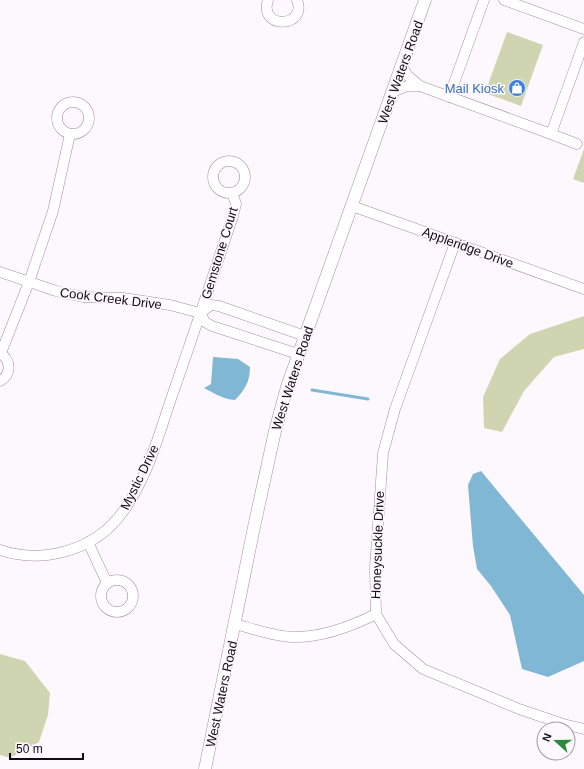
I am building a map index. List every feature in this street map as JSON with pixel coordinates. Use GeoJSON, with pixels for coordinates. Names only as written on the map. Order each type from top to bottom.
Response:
{"type":"FeatureCollection","features":[{"type":"Feature","properties":{"kind":"street"},"geometry":{"type":"LineString","coordinates":[[268,0],[266,7],[270,16],[279,22],[284,22],[293,18],[298,9],[297,0]]}},
{"type":"Feature","properties":{"kind":"street","name":"West Waters Road"},"geometry":{"type":"LineString","coordinates":[[204,769],[275,431],[298,354],[426,0]]}},
{"type":"Feature","properties":{"kind":"street"},"geometry":{"type":"LineString","coordinates":[[449,97],[484,0],[477,0]]}},
{"type":"Feature","properties":{"kind":"street"},"geometry":{"type":"LineString","coordinates":[[504,0],[584,29]]}},
{"type":"Feature","properties":{"kind":"street"},"geometry":{"type":"LineString","coordinates":[[550,134],[584,42]]}},
{"type":"Feature","properties":{"kind":"street"},"geometry":{"type":"LineString","coordinates":[[402,66],[406,75],[420,86],[577,144]]}},
{"type":"Feature","properties":{"kind":"street"},"geometry":{"type":"LineString","coordinates":[[392,92],[407,86],[420,86]]}},
{"type":"Feature","properties":{"kind":"street"},"geometry":{"type":"LineString","coordinates":[[0,381],[7,376],[9,365],[5,356],[0,353],[29,282],[53,211],[70,134]]}},
{"type":"Feature","properties":{"kind":"street","name":"Gemstone Court"},"geometry":{"type":"LineString","coordinates":[[200,313],[233,216],[236,204],[232,193]]}},
{"type":"Feature","properties":{"kind":"street","name":"Appleridge Drive"},"geometry":{"type":"LineString","coordinates":[[352,206],[584,289]]}},
{"type":"Feature","properties":{"kind":"street","name":"Honeysuckle Drive"},"geometry":{"type":"LineString","coordinates":[[455,243],[394,409],[383,453],[375,568],[376,614],[394,644],[423,669],[519,709],[584,729]]}},
{"type":"Feature","properties":{"kind":"street","name":"Cook Creek Drive"},"geometry":{"type":"LineString","coordinates":[[0,272],[56,292],[83,297],[124,298],[170,305],[200,313],[205,322],[212,326],[298,354]]}},
{"type":"Feature","properties":{"kind":"street"},"geometry":{"type":"LineString","coordinates":[[200,313],[211,305],[219,306],[305,336]]}},
{"type":"Feature","properties":{"kind":"street","name":"Mystic Drive"},"geometry":{"type":"LineString","coordinates":[[0,550],[10,554],[32,555],[75,550],[99,536],[108,528],[129,503],[155,445],[200,313]]}},
{"type":"Feature","properties":{"kind":"street"},"geometry":{"type":"LineString","coordinates":[[88,542],[107,584]]}},
{"type":"Feature","properties":{"kind":"street"},"geometry":{"type":"LineString","coordinates":[[235,624],[282,635],[307,636],[327,632],[376,614]]}},
{"type":"Feature","properties":{"kind":"green space"},"geometry":{"type":"Polygon","coordinates":[[[507,32],[543,45],[521,106],[485,93],[507,32]]]}},
{"type":"Feature","properties":{"kind":"green space"},"geometry":{"type":"Polygon","coordinates":[[[584,149],[584,183],[573,179],[584,149]]]}},
{"type":"Feature","properties":{"kind":"green space"},"geometry":{"type":"Polygon","coordinates":[[[584,316],[584,349],[554,357],[524,391],[502,432],[484,428],[483,397],[500,359],[530,334],[584,316]]]}},
{"type":"Feature","properties":{"kind":"green space"},"geometry":{"type":"Polygon","coordinates":[[[0,654],[25,661],[50,693],[48,715],[39,742],[10,758],[0,755],[0,654]]]}},
{"type":"Feature","properties":{"kind":"water"},"geometry":{"type":"Polygon","coordinates":[[[213,357],[238,359],[250,367],[246,385],[242,393],[235,400],[222,397],[204,388],[211,384],[213,357]]]}},
{"type":"Feature","properties":{"kind":"water"},"geometry":{"type":"Polygon","coordinates":[[[481,471],[584,595],[584,661],[548,677],[522,669],[510,615],[491,586],[477,569],[473,546],[468,485],[473,474],[481,471]]]}},
{"type":"Feature","properties":{"kind":"waterway"},"geometry":{"type":"LineString","coordinates":[[312,390],[368,399]]}},
{"type":"Feature","properties":{"kind":"place","name":"Mail Kiosk"},"geometry":{"type":"Point","coordinates":[517,88]}}]}
